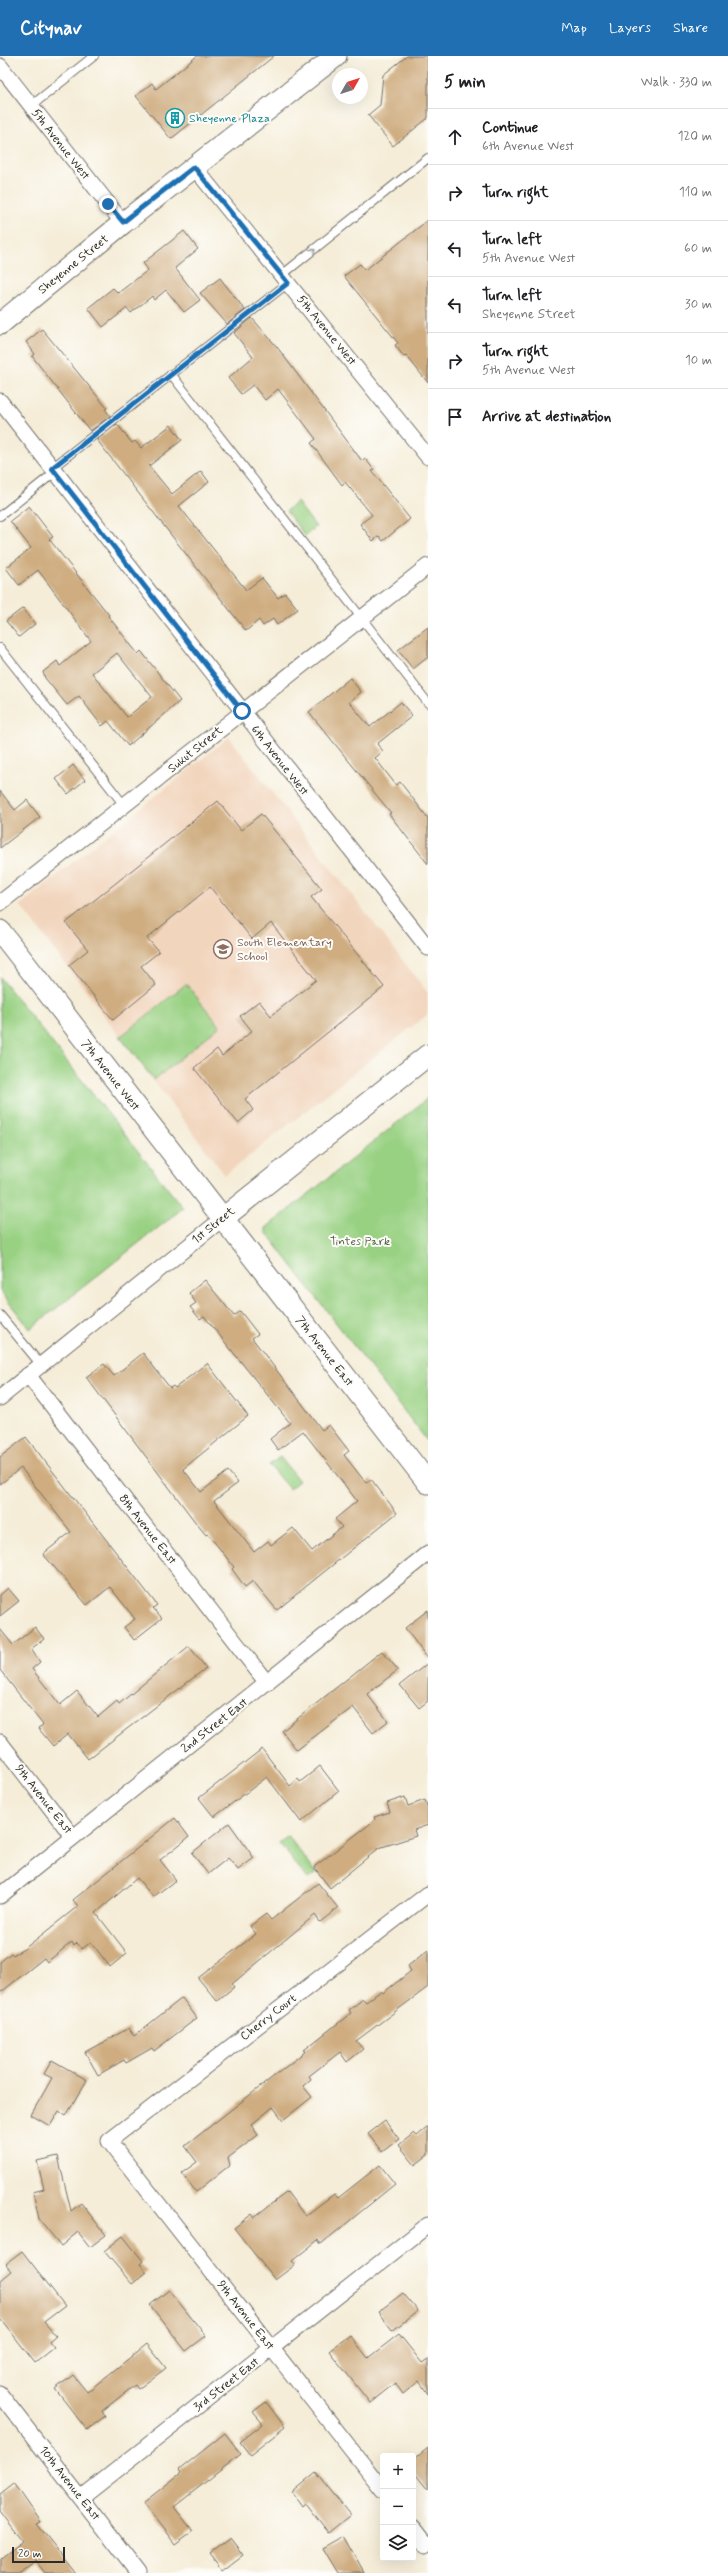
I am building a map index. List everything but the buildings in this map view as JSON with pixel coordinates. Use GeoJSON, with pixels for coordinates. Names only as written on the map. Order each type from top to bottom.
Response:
{"type":"FeatureCollection","features":[{"type":"Feature","properties":{"kind":"street","name":"Sheyenne Street"},"geometry":{"type":"LineString","coordinates":[[0,324],[123,222],[336,56]]}},
{"type":"Feature","properties":{"kind":"street","name":"5th Avenue West"},"geometry":{"type":"LineString","coordinates":[[0,66],[123,222]]}},
{"type":"Feature","properties":{"kind":"street","name":"5th Avenue West"},"geometry":{"type":"LineString","coordinates":[[194,167],[428,457]]}},
{"type":"Feature","properties":{"kind":"street","name":"6th Avenue West"},"geometry":{"type":"LineString","coordinates":[[0,401],[428,948]]}},
{"type":"Feature","properties":{"kind":"street","name":"Sukut Street"},"geometry":{"type":"LineString","coordinates":[[0,903],[428,566]]}},
{"type":"Feature","properties":{"kind":"street","name":"7th Avenue West"},"geometry":{"type":"LineString","coordinates":[[0,931],[222,1219]]}},
{"type":"Feature","properties":{"kind":"street","name":"1st Street"},"geometry":{"type":"LineString","coordinates":[[0,1398],[428,1055]]}},
{"type":"Feature","properties":{"kind":"street","name":"7th Avenue East"},"geometry":{"type":"LineString","coordinates":[[222,1219],[428,1483]]}},
{"type":"Feature","properties":{"kind":"street","name":"8th Avenue East"},"geometry":{"type":"LineString","coordinates":[[28,1375],[267,1683]]}},
{"type":"Feature","properties":{"kind":"street","name":"2nd Street East"},"geometry":{"type":"LineString","coordinates":[[0,1896],[428,1553]]}},
{"type":"Feature","properties":{"kind":"street","name":"9th Avenue East"},"geometry":{"type":"LineString","coordinates":[[0,1742],[73,1837]]}},
{"type":"Feature","properties":{"kind":"street","name":"Cherry Court"},"geometry":{"type":"LineString","coordinates":[[109,2141],[428,1894]]}},
{"type":"Feature","properties":{"kind":"street","name":"9th Avenue East"},"geometry":{"type":"LineString","coordinates":[[109,2141],[382,2489]]}},
{"type":"Feature","properties":{"kind":"street","name":"3rd Street East"},"geometry":{"type":"LineString","coordinates":[[81,2498],[428,2226]]}},
{"type":"Feature","properties":{"kind":"street","name":"10th Avenue East"},"geometry":{"type":"LineString","coordinates":[[0,2394],[138,2573]]}},
{"type":"Feature","properties":{"kind":"street"},"geometry":{"type":"LineString","coordinates":[[416,2531],[427,2544]]}},
{"type":"Feature","properties":{"kind":"lane"},"geometry":{"type":"LineString","coordinates":[[31,106],[94,56]]}},
{"type":"Feature","properties":{"kind":"lane"},"geometry":{"type":"LineString","coordinates":[[0,516],[53,470],[171,374],[428,158]]}},
{"type":"Feature","properties":{"kind":"lane"},"geometry":{"type":"LineString","coordinates":[[171,374],[428,704]]}},
{"type":"Feature","properties":{"kind":"lane"},"geometry":{"type":"LineString","coordinates":[[0,648],[124,805]]}},
{"type":"Feature","properties":{"kind":"lane"},"geometry":{"type":"LineString","coordinates":[[0,1315],[41,1365]]}},
{"type":"Feature","properties":{"kind":"shaded area","name":"South Elementary School"},"geometry":{"type":"Polygon","coordinates":[[[229,737],[428,993],[428,1014],[225,1175],[20,905],[229,737]]]}},
{"type":"Feature","properties":{"kind":"green space"},"geometry":{"type":"Polygon","coordinates":[[[297,502],[316,527],[305,536],[286,511],[297,502]]]}},
{"type":"Feature","properties":{"kind":"green space"},"geometry":{"type":"Polygon","coordinates":[[[0,977],[183,1208],[30,1329],[0,1291],[0,977]]]}},
{"type":"Feature","properties":{"kind":"green space"},"geometry":{"type":"Polygon","coordinates":[[[186,984],[220,1026],[154,1080],[120,1037],[186,984]]]}},
{"type":"Feature","properties":{"kind":"green space","name":"Tintes Park"},"geometry":{"type":"Polygon","coordinates":[[[428,1098],[428,1442],[266,1232],[266,1228],[428,1098]]]}},
{"type":"Feature","properties":{"kind":"green space"},"geometry":{"type":"Polygon","coordinates":[[[280,1457],[299,1481],[289,1489],[269,1465],[280,1457]]]}},
{"type":"Feature","properties":{"kind":"green space"},"geometry":{"type":"Polygon","coordinates":[[[288,1836],[316,1873],[308,1879],[279,1843],[288,1836]]]}},
{"type":"Feature","properties":{"kind":"place","name":"Sheyenne Plaza"},"geometry":{"type":"Point","coordinates":[175,118]}},
{"type":"Feature","properties":{"kind":"place","name":"South Elementary School"},"geometry":{"type":"Point","coordinates":[223,949]}},
{"type":"Feature","properties":{"kind":"route"},"geometry":{"type":"LineString","coordinates":[[108,204],[123,222],[194,167],[288,283],[52,468],[242,711]]}}]}
